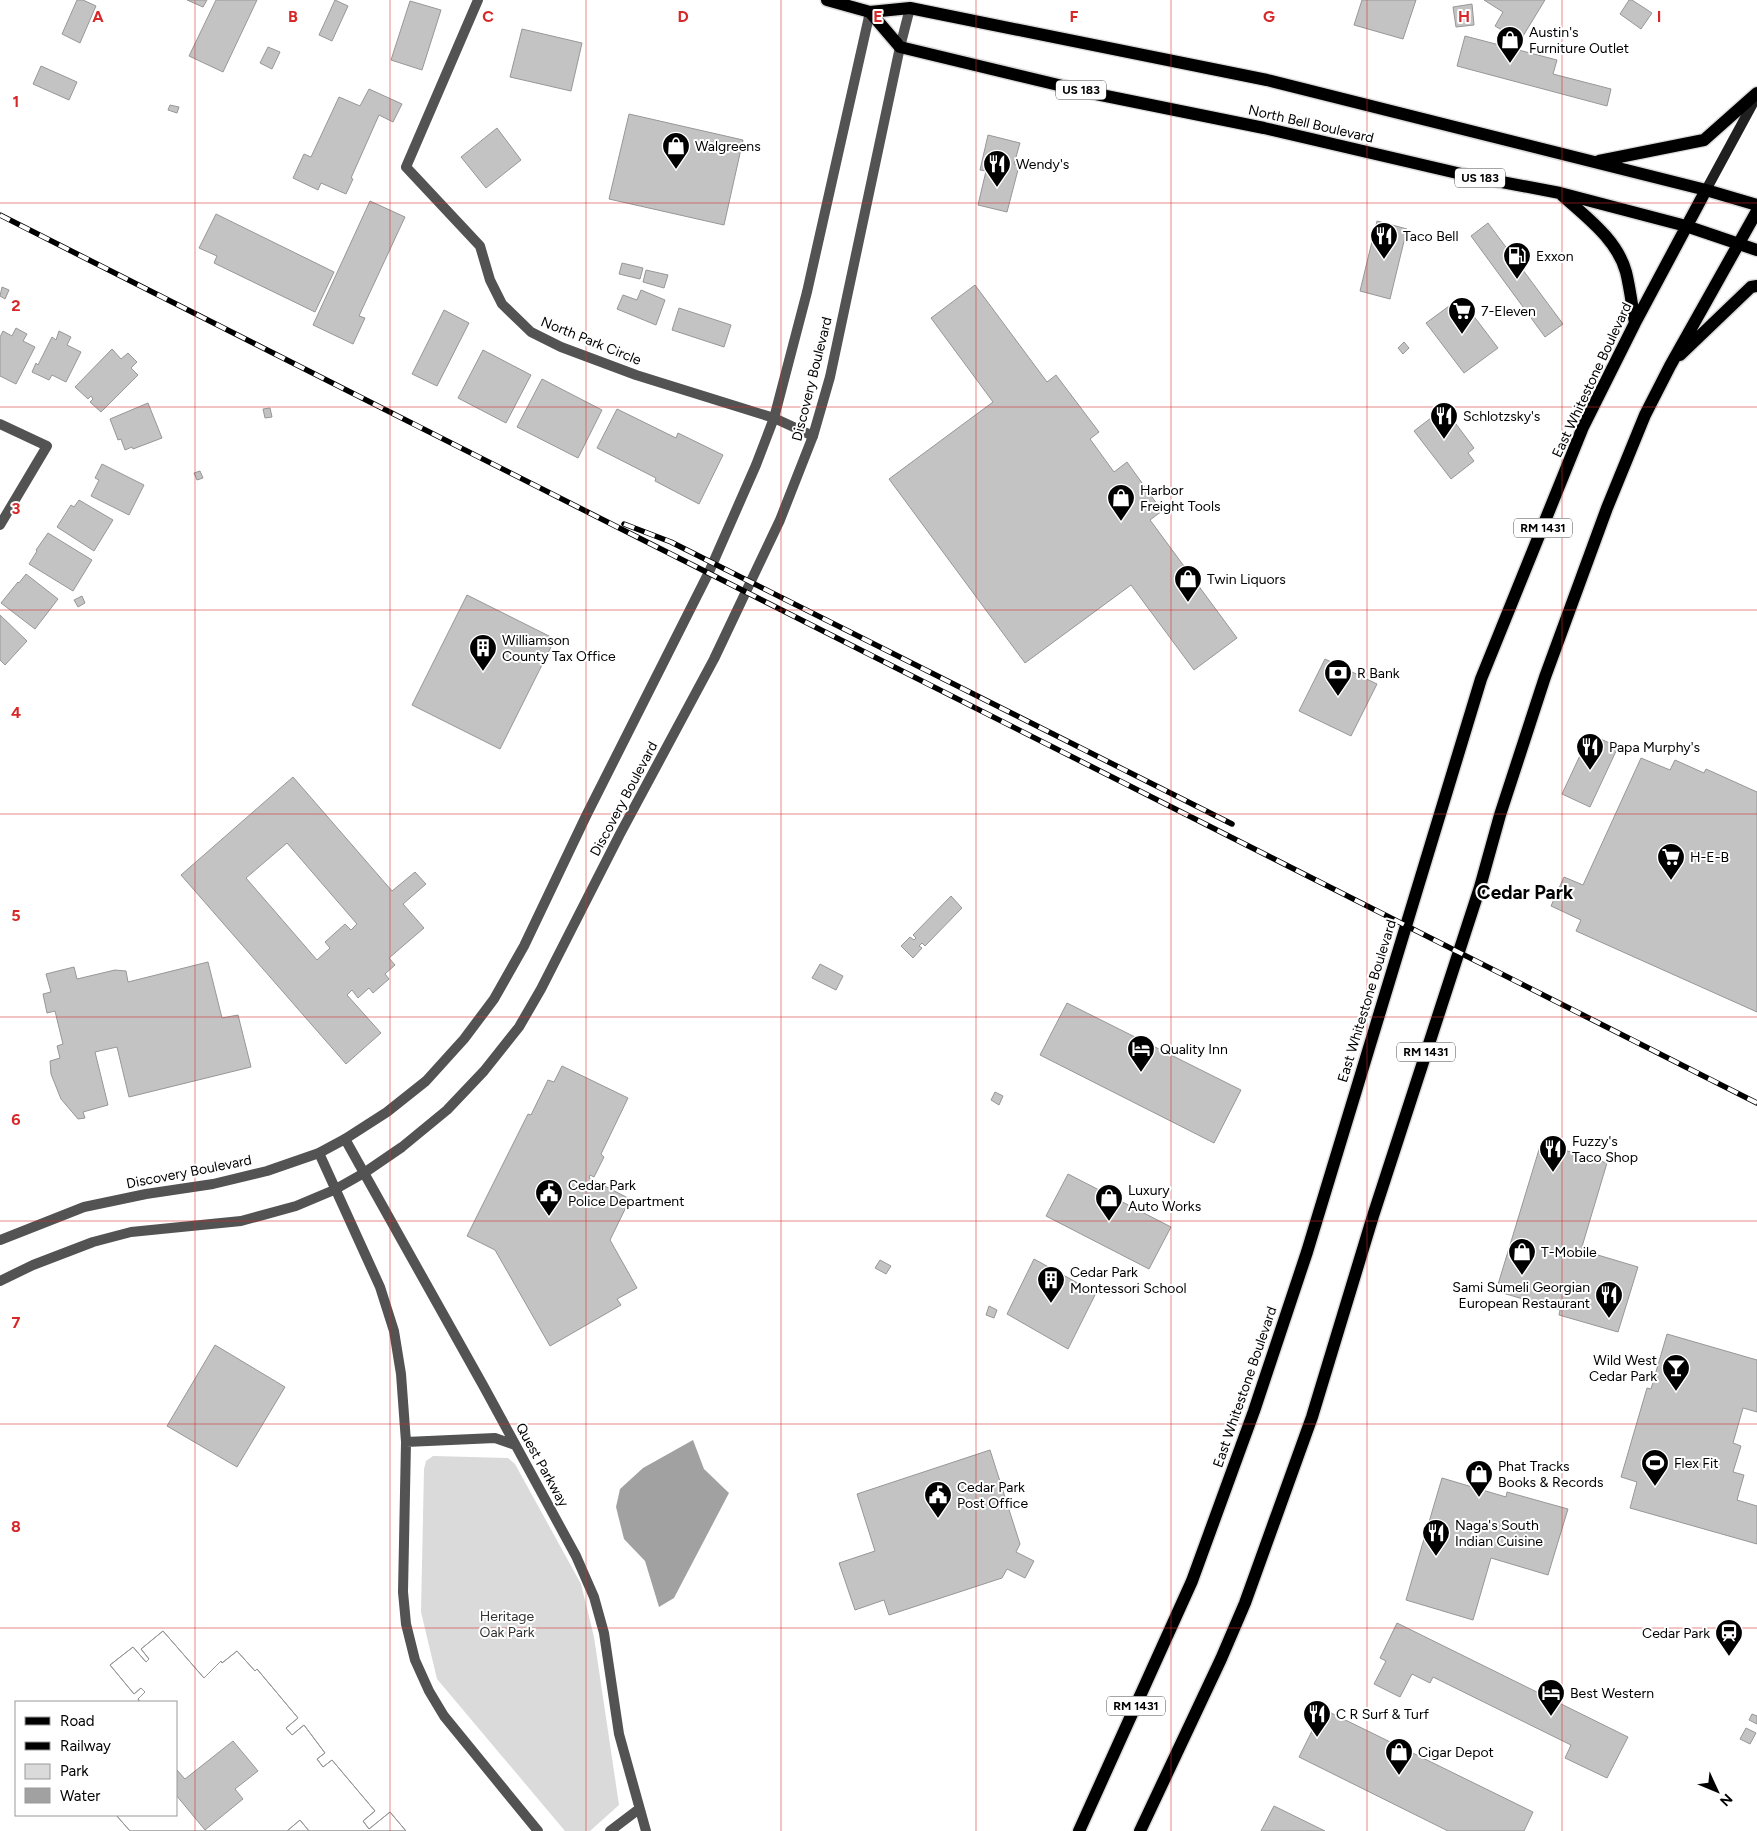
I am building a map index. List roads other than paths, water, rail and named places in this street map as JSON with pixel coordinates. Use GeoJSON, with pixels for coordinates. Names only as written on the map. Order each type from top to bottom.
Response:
{"type":"FeatureCollection","features":[{"type":"Feature","properties":{"kind":"main road"},"geometry":{"type":"LineString","coordinates":[[827,0],[870,12],[910,8],[1267,80],[1757,204]]}},
{"type":"Feature","properties":{"kind":"main road"},"geometry":{"type":"LineString","coordinates":[[870,12],[900,46]]}},
{"type":"Feature","properties":{"kind":"main road","name":"North Bell Boulevard"},"geometry":{"type":"LineString","coordinates":[[900,46],[1096,94],[1264,128],[1470,176],[1560,193],[1686,226],[1757,250]]}},
{"type":"Feature","properties":{"kind":"main road"},"geometry":{"type":"LineString","coordinates":[[1595,162],[1704,140],[1757,94]]}},
{"type":"Feature","properties":{"kind":"main road","name":"RM 1431"},"geometry":{"type":"LineString","coordinates":[[1706,190],[1757,94]]}},
{"type":"Feature","properties":{"kind":"main road","name":"East Whitestone Boulevard"},"geometry":{"type":"LineString","coordinates":[[1080,1831],[1192,1581],[1254,1411],[1308,1252],[1482,679],[1584,427],[1635,323],[1706,190]]}},
{"type":"Feature","properties":{"kind":"main road"},"geometry":{"type":"LineString","coordinates":[[1560,193],[1606,235],[1616,250],[1626,271],[1635,323]]}},
{"type":"Feature","properties":{"kind":"main road","name":"RM 1431"},"geometry":{"type":"LineString","coordinates":[[1140,1831],[1221,1659],[1245,1603],[1309,1426],[1373,1216],[1480,887],[1500,815],[1545,677],[1607,508],[1645,415],[1738,242],[1757,211]]}},
{"type":"Feature","properties":{"kind":"main road"},"geometry":{"type":"LineString","coordinates":[[1670,366],[1751,287],[1757,286]]}},
{"type":"Feature","properties":{"kind":"street","name":"North Park Circle"},"geometry":{"type":"LineString","coordinates":[[478,0],[406,166],[480,246],[490,280],[502,304],[530,332],[561,347],[636,375],[774,418],[813,436]]}},
{"type":"Feature","properties":{"kind":"street","name":"Discovery Boulevard"},"geometry":{"type":"LineString","coordinates":[[0,1281],[84,1246],[131,1232],[241,1221],[296,1206],[334,1190],[364,1173],[402,1147],[447,1110],[484,1071],[519,1027],[541,989],[620,834],[714,659],[780,520],[813,436],[830,377],[900,46],[910,8]]}},
{"type":"Feature","properties":{"kind":"street","name":"Discovery Boulevard"},"geometry":{"type":"LineString","coordinates":[[0,1240],[84,1207],[146,1194],[214,1184],[267,1171],[319,1153],[387,1112],[426,1080],[464,1039],[494,999],[524,946],[586,816],[710,572],[774,418],[807,292],[870,12]]}},
{"type":"Feature","properties":{"kind":"street"},"geometry":{"type":"LineString","coordinates":[[0,424],[47,446],[0,525]]}},
{"type":"Feature","properties":{"kind":"street","name":"Quest Parkway"},"geometry":{"type":"LineString","coordinates":[[345,1139],[576,1556],[594,1597],[604,1633],[619,1734],[646,1831]]}},
{"type":"Feature","properties":{"kind":"street"},"geometry":{"type":"LineString","coordinates":[[319,1153],[334,1190],[380,1287],[394,1331],[401,1374],[406,1442],[403,1592],[406,1624],[415,1660],[429,1691],[444,1716],[538,1831]]}},
{"type":"Feature","properties":{"kind":"street"},"geometry":{"type":"LineString","coordinates":[[406,1442],[495,1438],[515,1445]]}},
{"type":"Feature","properties":{"kind":"street"},"geometry":{"type":"LineString","coordinates":[[610,1831],[639,1809]]}},
{"type":"Feature","properties":{"kind":"water"},"geometry":{"type":"Polygon","coordinates":[[[693,1440],[704,1469],[729,1493],[674,1598],[659,1607],[645,1561],[624,1539],[616,1507],[620,1489],[643,1468],[693,1440]]]}},
{"type":"Feature","properties":{"kind":"railway"},"geometry":{"type":"LineString","coordinates":[[0,215],[1757,1103]]}},
{"type":"Feature","properties":{"kind":"railway"},"geometry":{"type":"LineString","coordinates":[[624,524],[671,542],[1232,824]]}},
{"type":"Feature","properties":{"kind":"place","name":"Austin's Furniture Outlet"},"geometry":{"type":"Point","coordinates":[1510,64]}},
{"type":"Feature","properties":{"kind":"place","name":"Walgreens"},"geometry":{"type":"Point","coordinates":[676,170]}},
{"type":"Feature","properties":{"kind":"place","name":"Wendy's"},"geometry":{"type":"Point","coordinates":[997,188]}},
{"type":"Feature","properties":{"kind":"place","name":"Taco Bell"},"geometry":{"type":"Point","coordinates":[1384,260]}},
{"type":"Feature","properties":{"kind":"place","name":"Exxon"},"geometry":{"type":"Point","coordinates":[1517,280]}},
{"type":"Feature","properties":{"kind":"place","name":"7-Eleven"},"geometry":{"type":"Point","coordinates":[1462,335]}},
{"type":"Feature","properties":{"kind":"place","name":"Schlotzsky's"},"geometry":{"type":"Point","coordinates":[1444,440]}},
{"type":"Feature","properties":{"kind":"place","name":"Harbor Freight Tools"},"geometry":{"type":"Point","coordinates":[1121,522]}},
{"type":"Feature","properties":{"kind":"place","name":"Twin Liquors"},"geometry":{"type":"Point","coordinates":[1188,603]}},
{"type":"Feature","properties":{"kind":"place","name":"Williamson County Tax Office"},"geometry":{"type":"Point","coordinates":[483,672]}},
{"type":"Feature","properties":{"kind":"place","name":"R Bank"},"geometry":{"type":"Point","coordinates":[1338,697]}},
{"type":"Feature","properties":{"kind":"place","name":"Papa Murphy's"},"geometry":{"type":"Point","coordinates":[1590,771]}},
{"type":"Feature","properties":{"kind":"place","name":"H-E-B"},"geometry":{"type":"Point","coordinates":[1671,881]}},
{"type":"Feature","properties":{"kind":"place","name":"Quality Inn"},"geometry":{"type":"Point","coordinates":[1141,1073]}},
{"type":"Feature","properties":{"kind":"place","name":"Fuzzy's Taco Shop"},"geometry":{"type":"Point","coordinates":[1553,1173]}},
{"type":"Feature","properties":{"kind":"place","name":"Cedar Park Police Department"},"geometry":{"type":"Point","coordinates":[549,1217]}},
{"type":"Feature","properties":{"kind":"place","name":"Luxury Auto Works"},"geometry":{"type":"Point","coordinates":[1109,1222]}},
{"type":"Feature","properties":{"kind":"place","name":"T-Mobile"},"geometry":{"type":"Point","coordinates":[1522,1276]}},
{"type":"Feature","properties":{"kind":"place","name":"Cedar Park Montessori School"},"geometry":{"type":"Point","coordinates":[1051,1304]}},
{"type":"Feature","properties":{"kind":"place","name":"Sami Sumeli Georgian European Restaurant"},"geometry":{"type":"Point","coordinates":[1609,1319]}},
{"type":"Feature","properties":{"kind":"place","name":"Wild West Cedar Park"},"geometry":{"type":"Point","coordinates":[1676,1392]}},
{"type":"Feature","properties":{"kind":"place","name":"Flex Fit"},"geometry":{"type":"Point","coordinates":[1655,1487]}},
{"type":"Feature","properties":{"kind":"place","name":"Phat Tracks Books & Records"},"geometry":{"type":"Point","coordinates":[1479,1498]}},
{"type":"Feature","properties":{"kind":"place","name":"Cedar Park Post Office"},"geometry":{"type":"Point","coordinates":[938,1519]}},
{"type":"Feature","properties":{"kind":"place","name":"Naga's South Indian Cuisine"},"geometry":{"type":"Point","coordinates":[1436,1557]}},
{"type":"Feature","properties":{"kind":"place","name":"Cedar Park"},"geometry":{"type":"Point","coordinates":[1729,1657]}},
{"type":"Feature","properties":{"kind":"place","name":"Best Western"},"geometry":{"type":"Point","coordinates":[1551,1717]}},
{"type":"Feature","properties":{"kind":"place","name":"C R Surf & Turf"},"geometry":{"type":"Point","coordinates":[1317,1738]}},
{"type":"Feature","properties":{"kind":"place","name":"Cigar Depot"},"geometry":{"type":"Point","coordinates":[1399,1776]}},
{"type":"Feature","properties":{"kind":"district","name":"Cedar Park"},"geometry":{"type":"Point","coordinates":[1525,892]}},
{"type":"Feature","properties":{"kind":"park label","name":"Heritage Oak Park"},"geometry":{"type":"Point","coordinates":[507,1624]}}]}
